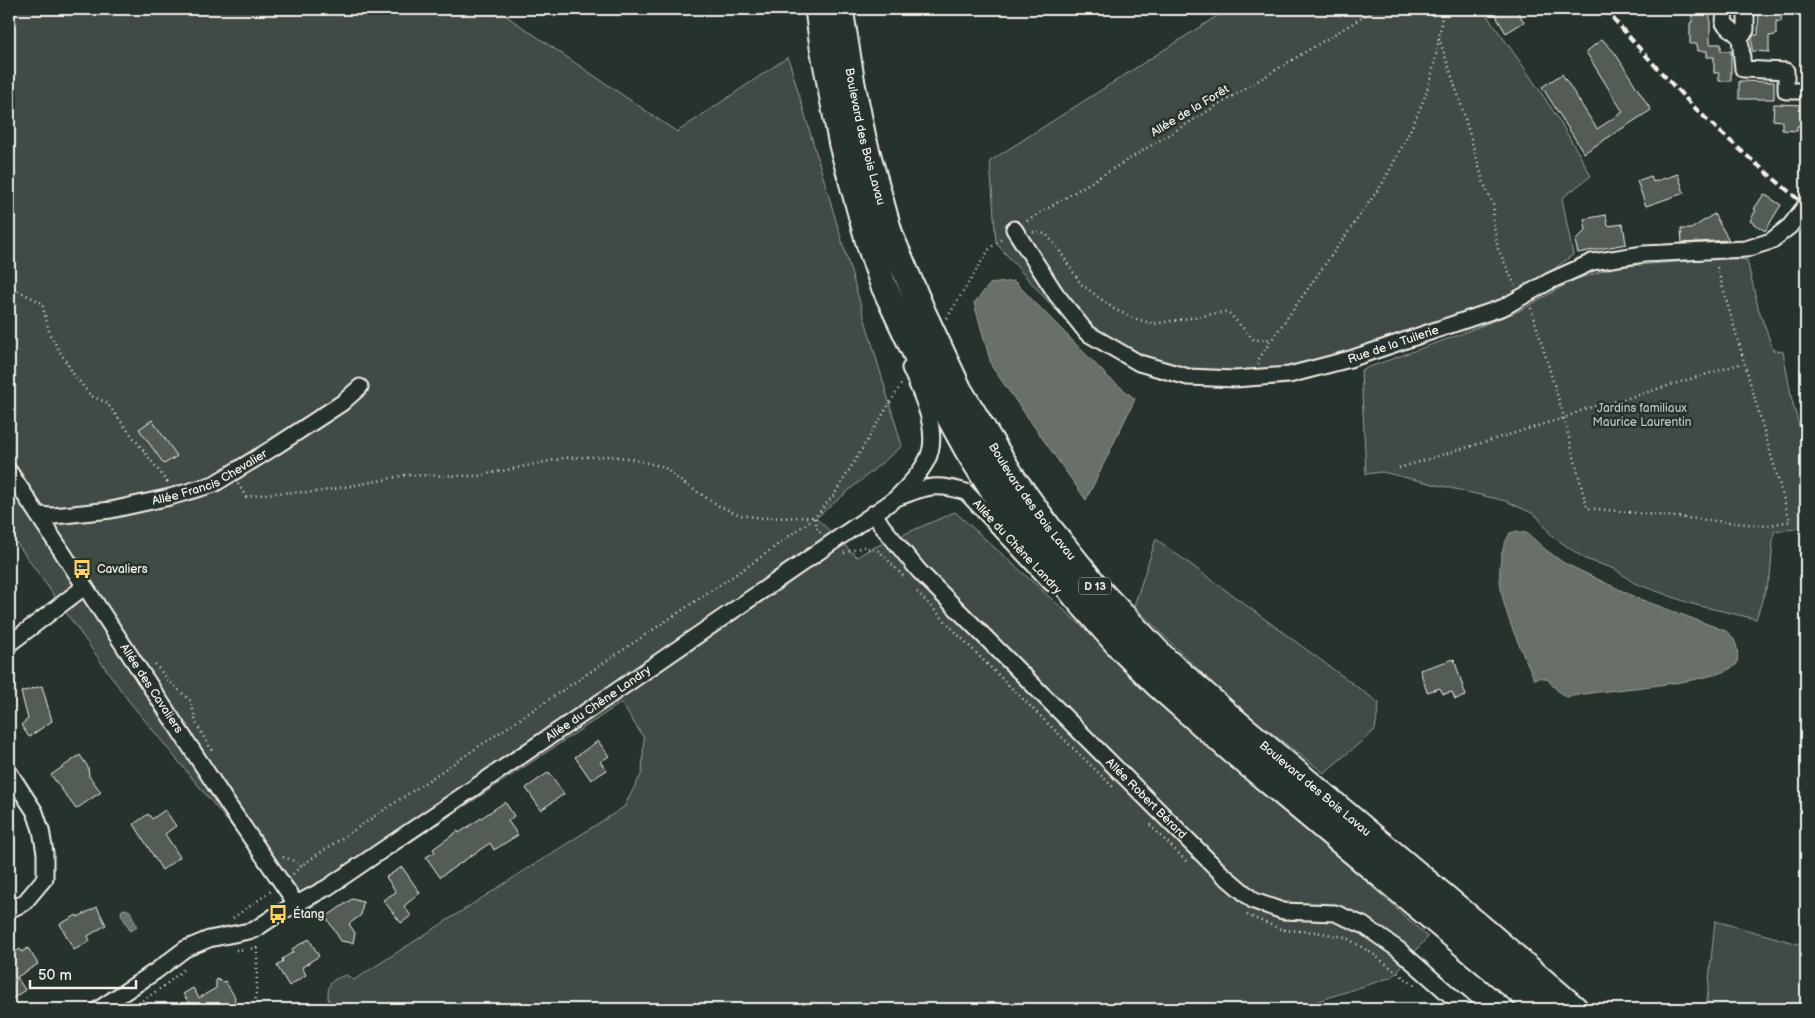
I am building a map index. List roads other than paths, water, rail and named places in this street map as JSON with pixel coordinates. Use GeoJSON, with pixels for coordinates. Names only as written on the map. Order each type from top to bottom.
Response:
{"type":"FeatureCollection","features":[{"type":"Feature","properties":{"kind":"main road","name":"Boulevard des Bois Lavau"},"geometry":{"type":"LineString","coordinates":[[818,9],[828,76],[842,145],[869,243],[884,284],[922,369],[996,497],[1077,598],[1123,650],[1158,684],[1227,746],[1541,1009]]}},
{"type":"Feature","properties":{"kind":"main road","name":"Boulevard des Bois Lavau"},"geometry":{"type":"LineString","coordinates":[[840,9],[852,84],[890,235],[923,313],[959,390],[1014,480],[1048,528],[1100,592],[1166,660],[1231,718],[1575,1009]]}},
{"type":"Feature","properties":{"kind":"street"},"geometry":{"type":"LineString","coordinates":[[1725,9],[1724,23],[1740,37],[1744,69],[1786,71],[1786,91],[1806,91]]}},
{"type":"Feature","properties":{"kind":"street"},"geometry":{"type":"LineString","coordinates":[[1740,37],[1746,30],[1746,9]]}},
{"type":"Feature","properties":{"kind":"street","name":"Rue de la Tuilerie"},"geometry":{"type":"LineString","coordinates":[[1014,229],[1056,294],[1087,334],[1139,363],[1188,377],[1235,380],[1289,375],[1350,359],[1504,306],[1550,281],[1592,262],[1644,254],[1746,249],[1771,241],[1790,226],[1806,205]]}},
{"type":"Feature","properties":{"kind":"street","name":"Allée du Chêne Landry"},"geometry":{"type":"LineString","coordinates":[[98,1009],[156,971],[185,949],[209,939],[254,930],[336,881],[895,499],[910,484],[928,459],[931,440],[927,407],[890,322],[884,284]]}},
{"type":"Feature","properties":{"kind":"street","name":"Allée Francis Chevalier"},"geometry":{"type":"LineString","coordinates":[[38,515],[54,516],[110,510],[177,495],[214,484],[342,403],[360,387]]}},
{"type":"Feature","properties":{"kind":"street","name":"Allée des Cavaliers"},"geometry":{"type":"LineString","coordinates":[[9,471],[297,905]]}},
{"type":"Feature","properties":{"kind":"street","name":"Allée du Chêne Landry"},"geometry":{"type":"LineString","coordinates":[[895,499],[933,486],[948,486],[966,492],[1092,628],[1123,650]]}},
{"type":"Feature","properties":{"kind":"street","name":"Allée Robert Bérard"},"geometry":{"type":"LineString","coordinates":[[874,513],[882,526],[919,571],[1221,873],[1254,901],[1283,911],[1335,913],[1363,925],[1400,950],[1466,1009]]}},
{"type":"Feature","properties":{"kind":"street"},"geometry":{"type":"LineString","coordinates":[[9,644],[78,591],[83,584]]}},
{"type":"Feature","properties":{"kind":"street"},"geometry":{"type":"LineString","coordinates":[[9,772],[35,812],[41,830],[45,853],[45,878],[24,903],[9,910]]}},
{"type":"Feature","properties":{"kind":"railway"},"geometry":{"type":"LineString","coordinates":[[1605,9],[1657,68],[1703,116],[1806,206]]}},
{"type":"Feature","properties":{"kind":"place","name":"Cavaliers"},"geometry":{"type":"Point","coordinates":[82,569]}},
{"type":"Feature","properties":{"kind":"place","name":"Étang"},"geometry":{"type":"Point","coordinates":[278,914]}},
{"type":"Feature","properties":{"kind":"park label","name":"Jardins familiaux Maurice Laurentin"},"geometry":{"type":"Point","coordinates":[1642,415]}}]}
